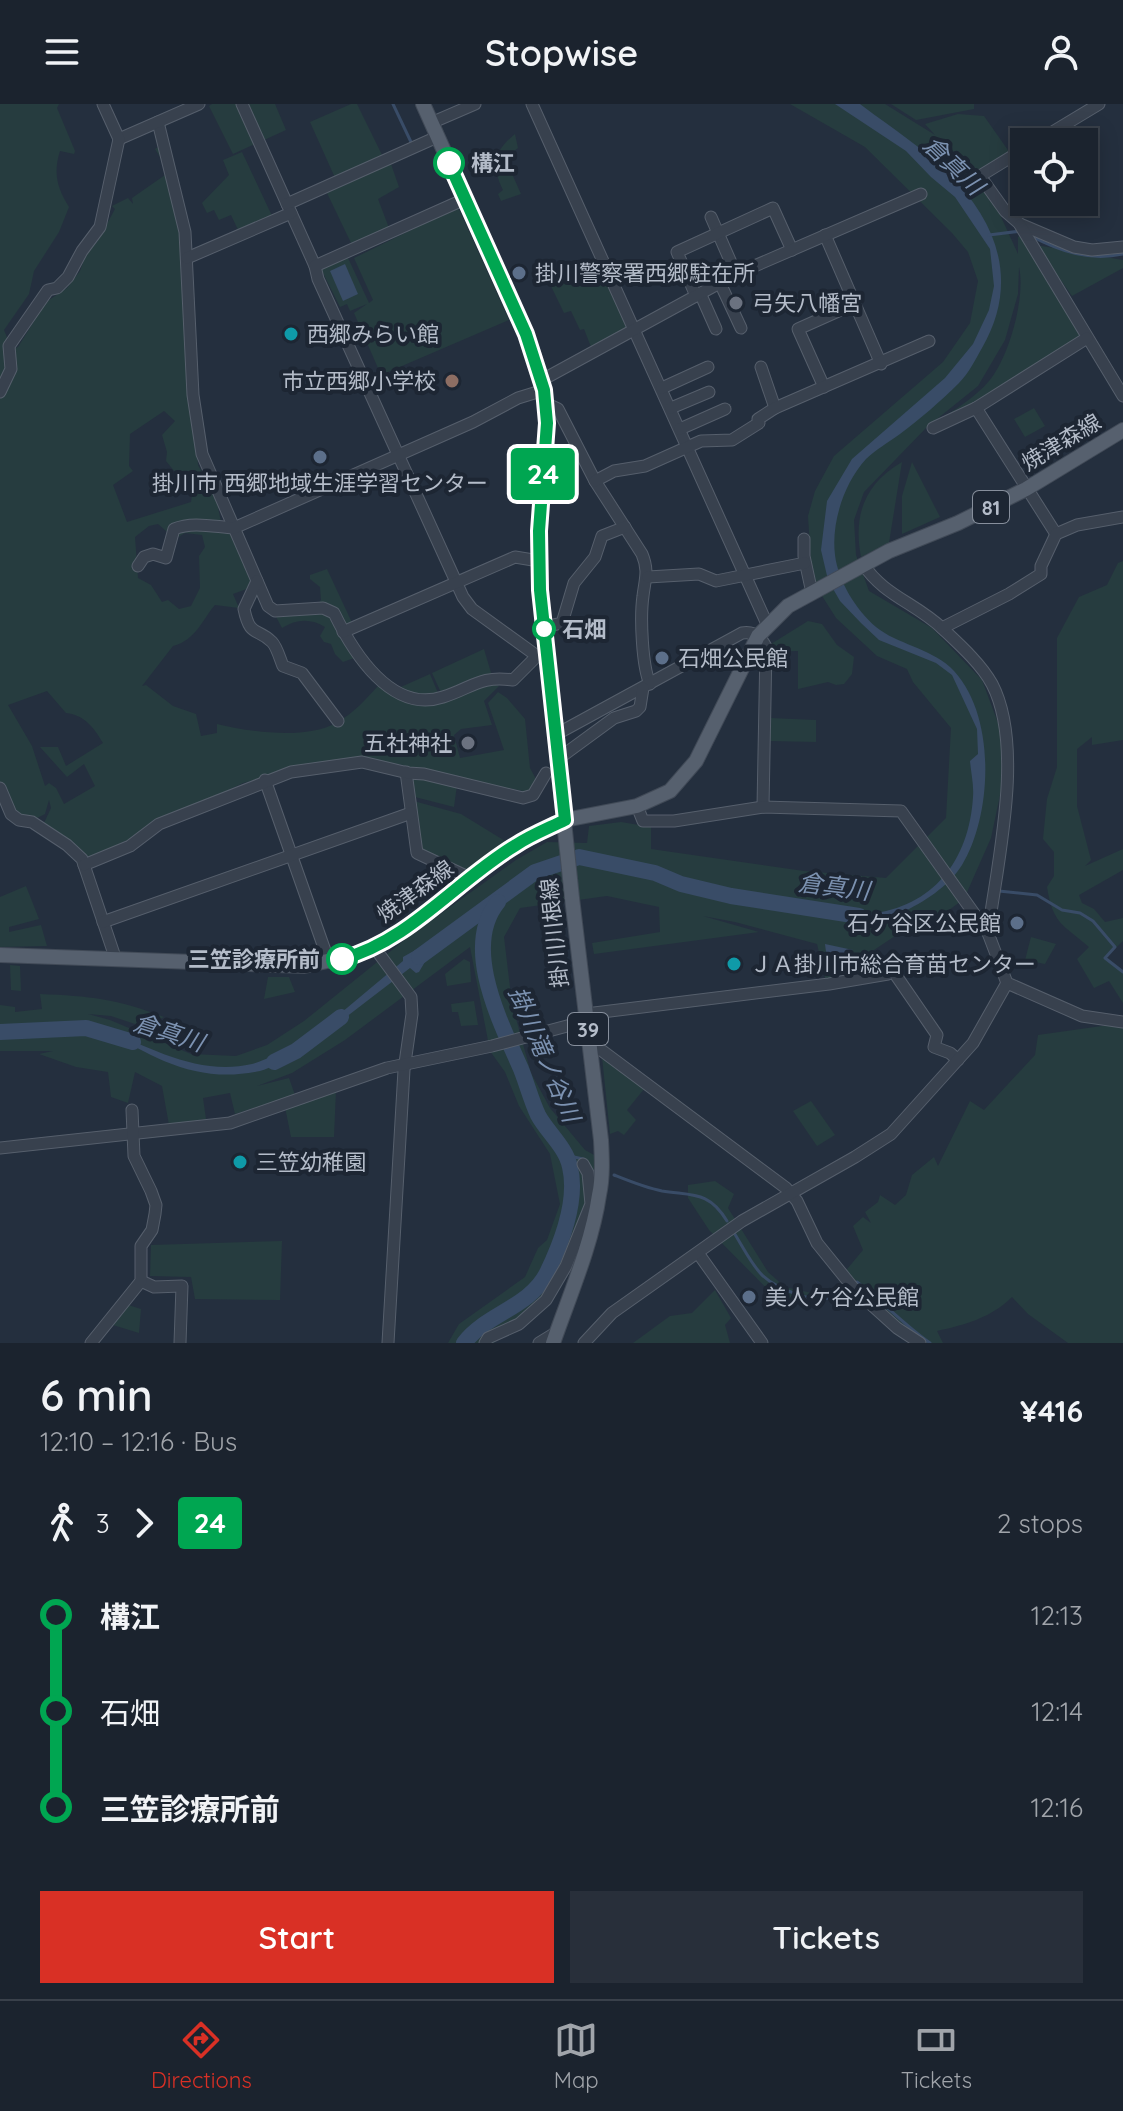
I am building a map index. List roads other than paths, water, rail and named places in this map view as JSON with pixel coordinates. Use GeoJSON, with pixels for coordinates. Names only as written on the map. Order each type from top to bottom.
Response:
{"type":"FeatureCollection","features":[{"type":"Feature","properties":{"kind":"main road","name":"掛川川根線"},"geometry":{"type":"LineString","coordinates":[[423,104],[518,316],[543,391],[547,423],[539,561],[544,627],[541,655],[558,759],[602,1168],[599,1197],[588,1237],[555,1338]]}},
{"type":"Feature","properties":{"kind":"main road","name":"焼津森線"},"geometry":{"type":"LineString","coordinates":[[0,955],[304,966],[378,953],[403,930],[515,845],[565,820],[637,806],[670,791],[690,769],[763,630],[788,606],[889,551],[958,523],[1026,489],[1123,430]]}},
{"type":"Feature","properties":{"kind":"street"},"geometry":{"type":"LineString","coordinates":[[0,392],[11,369],[9,346],[48,290],[57,288],[68,277],[100,227],[119,139],[103,104]]}},
{"type":"Feature","properties":{"kind":"street"},"geometry":{"type":"LineString","coordinates":[[119,139],[199,104]]}},
{"type":"Feature","properties":{"kind":"street"},"geometry":{"type":"LineString","coordinates":[[158,122],[185,232],[193,395],[202,454],[268,606],[275,611],[323,608],[334,613],[343,632],[382,683],[417,700],[440,698],[492,676],[513,680],[541,655],[472,609],[456,582],[242,104]]}},
{"type":"Feature","properties":{"kind":"street"},"geometry":{"type":"LineString","coordinates":[[187,258],[289,208],[434,130],[475,104]]}},
{"type":"Feature","properties":{"kind":"street"},"geometry":{"type":"LineString","coordinates":[[532,104],[747,576],[766,647],[763,807]]}},
{"type":"Feature","properties":{"kind":"street"},"geometry":{"type":"LineString","coordinates":[[1059,128],[1099,104]]}},
{"type":"Feature","properties":{"kind":"street"},"geometry":{"type":"LineString","coordinates":[[1010,158],[980,176],[1010,216]]}},
{"type":"Feature","properties":{"kind":"street"},"geometry":{"type":"LineString","coordinates":[[138,566],[144,557],[153,554],[166,558],[174,529],[184,525],[234,528],[473,422],[518,398],[543,391],[635,330],[736,274],[921,194]]}},
{"type":"Feature","properties":{"kind":"street"},"geometry":{"type":"LineString","coordinates":[[315,266],[465,199]]}},
{"type":"Feature","properties":{"kind":"street"},"geometry":{"type":"LineString","coordinates":[[716,329],[677,252],[773,208],[792,250]]}},
{"type":"Feature","properties":{"kind":"street"},"geometry":{"type":"LineString","coordinates":[[1010,216],[1021,226],[1123,396]]}},
{"type":"Feature","properties":{"kind":"street"},"geometry":{"type":"LineString","coordinates":[[711,217],[736,274]]}},
{"type":"Feature","properties":{"kind":"street"},"geometry":{"type":"LineString","coordinates":[[1021,226],[1074,247],[1092,250],[1123,247]]}},
{"type":"Feature","properties":{"kind":"street"},"geometry":{"type":"LineString","coordinates":[[825,235],[881,364]]}},
{"type":"Feature","properties":{"kind":"street"},"geometry":{"type":"LineString","coordinates":[[720,283],[741,328]]}},
{"type":"Feature","properties":{"kind":"street"},"geometry":{"type":"LineString","coordinates":[[824,387],[798,329],[854,304]]}},
{"type":"Feature","properties":{"kind":"street"},"geometry":{"type":"LineString","coordinates":[[933,428],[976,408],[1087,338]]}},
{"type":"Feature","properties":{"kind":"street"},"geometry":{"type":"LineString","coordinates":[[595,481],[614,471],[645,466],[701,441],[732,440],[759,423],[758,419],[775,408],[929,341]]}},
{"type":"Feature","properties":{"kind":"street"},"geometry":{"type":"LineString","coordinates":[[662,388],[708,367]]}},
{"type":"Feature","properties":{"kind":"street"},"geometry":{"type":"LineString","coordinates":[[761,367],[775,408]]}},
{"type":"Feature","properties":{"kind":"street"},"geometry":{"type":"LineString","coordinates":[[543,391],[558,409],[595,481],[642,554],[648,577],[643,596],[641,634],[646,686],[640,707],[614,718],[558,759]]}},
{"type":"Feature","properties":{"kind":"street"},"geometry":{"type":"LineString","coordinates":[[671,408],[709,392]]}},
{"type":"Feature","properties":{"kind":"street"},"geometry":{"type":"LineString","coordinates":[[976,408],[1056,534]]}},
{"type":"Feature","properties":{"kind":"street"},"geometry":{"type":"LineString","coordinates":[[680,429],[725,409]]}},
{"type":"Feature","properties":{"kind":"street"},"geometry":{"type":"LineString","coordinates":[[942,628],[1041,574],[1041,566],[1056,534],[1077,525],[1123,517]]}},
{"type":"Feature","properties":{"kind":"street"},"geometry":{"type":"LineString","coordinates":[[544,627],[562,623],[574,583],[595,557],[602,536],[625,527]]}},
{"type":"Feature","properties":{"kind":"street"},"geometry":{"type":"LineString","coordinates":[[804,539],[805,563],[814,592]]}},
{"type":"Feature","properties":{"kind":"street"},"geometry":{"type":"LineString","coordinates":[[343,632],[515,557],[539,561]]}},
{"type":"Feature","properties":{"kind":"street"},"geometry":{"type":"LineString","coordinates":[[648,577],[699,574],[716,581],[805,563]]}},
{"type":"Feature","properties":{"kind":"street"},"geometry":{"type":"LineString","coordinates":[[858,567],[881,587],[942,628],[976,663],[992,685],[1007,734],[1008,774],[988,933]]}},
{"type":"Feature","properties":{"kind":"street"},"geometry":{"type":"LineString","coordinates":[[257,581],[244,609],[249,627],[273,642],[283,666],[302,673],[338,721]]}},
{"type":"Feature","properties":{"kind":"street"},"geometry":{"type":"LineString","coordinates":[[555,735],[742,633],[763,630]]}},
{"type":"Feature","properties":{"kind":"street"},"geometry":{"type":"LineString","coordinates":[[591,715],[600,730]]}},
{"type":"Feature","properties":{"kind":"street"},"geometry":{"type":"LineString","coordinates":[[84,865],[130,846],[159,824],[291,772],[362,762],[523,798],[533,795],[546,773]]}},
{"type":"Feature","properties":{"kind":"street"},"geometry":{"type":"LineString","coordinates":[[406,772],[417,853],[470,878]]}},
{"type":"Feature","properties":{"kind":"street"},"geometry":{"type":"LineString","coordinates":[[265,780],[329,962]]}},
{"type":"Feature","properties":{"kind":"street"},"geometry":{"type":"LineString","coordinates":[[0,788],[11,814],[19,820],[32,822],[82,859],[116,960]]}},
{"type":"Feature","properties":{"kind":"street"},"geometry":{"type":"LineString","coordinates":[[637,806],[643,821],[674,821],[763,807],[901,811],[988,933],[1007,983],[1082,1016],[1123,1022]]}},
{"type":"Feature","properties":{"kind":"street"},"geometry":{"type":"LineString","coordinates":[[103,922],[411,813]]}},
{"type":"Feature","properties":{"kind":"street"},"geometry":{"type":"LineString","coordinates":[[378,953],[411,997],[412,1014],[405,1064],[388,1343]]}},
{"type":"Feature","properties":{"kind":"street"},"geometry":{"type":"LineString","coordinates":[[0,1148],[230,1123],[405,1064],[492,1046],[586,1017],[829,984],[891,972],[937,1035],[934,1047],[958,1060]]}},
{"type":"Feature","properties":{"kind":"street"},"geometry":{"type":"LineString","coordinates":[[584,1343],[612,1313],[742,1221],[891,1134],[973,1043],[1007,983]]}},
{"type":"Feature","properties":{"kind":"street"},"geometry":{"type":"LineString","coordinates":[[589,1041],[791,1194],[804,1213],[817,1243],[855,1290],[897,1328],[920,1343]]}},
{"type":"Feature","properties":{"kind":"street"},"geometry":{"type":"LineString","coordinates":[[91,1343],[141,1281],[141,1246],[152,1230],[156,1205],[134,1156],[132,1110]]}},
{"type":"Feature","properties":{"kind":"street"},"geometry":{"type":"LineString","coordinates":[[485,1343],[488,1338],[519,1324],[546,1300],[566,1266],[591,1204],[588,1173],[583,1164]]}},
{"type":"Feature","properties":{"kind":"street"},"geometry":{"type":"LineString","coordinates":[[698,1253],[762,1343]]}},
{"type":"Feature","properties":{"kind":"street"},"geometry":{"type":"LineString","coordinates":[[141,1281],[154,1287],[182,1286],[180,1343]]}},
{"type":"Feature","properties":{"kind":"street"},"geometry":{"type":"LineString","coordinates":[[539,1343],[555,1338]]}},
{"type":"Feature","properties":{"kind":"water"},"geometry":{"type":"Polygon","coordinates":[[[835,104],[860,104],[919,147],[949,174],[980,213],[991,234],[1001,278],[993,324],[969,371],[930,410],[866,459],[845,491],[837,517],[835,555],[849,594],[876,627],[933,655],[950,667],[965,686],[976,709],[983,736],[985,763],[980,819],[972,844],[956,873],[935,893],[910,909],[864,922],[838,920],[802,908],[852,914],[892,910],[912,902],[944,877],[964,841],[970,820],[973,792],[970,761],[978,754],[977,729],[952,675],[936,663],[879,640],[840,601],[828,580],[821,550],[827,501],[852,459],[945,378],[973,344],[989,310],[994,286],[990,249],[955,197],[906,151],[835,104]]]}},
{"type":"Feature","properties":{"kind":"water"},"geometry":{"type":"Polygon","coordinates":[[[345,264],[358,294],[343,301],[330,271],[345,264]]]}},
{"type":"Feature","properties":{"kind":"water"},"geometry":{"type":"Polygon","coordinates":[[[440,936],[419,972],[410,968],[324,1034],[323,1028],[403,961],[403,957],[440,936]]]}},
{"type":"Feature","properties":{"kind":"water"},"geometry":{"type":"Polygon","coordinates":[[[825,944],[853,950],[828,967],[825,944]]]}},
{"type":"Feature","properties":{"kind":"water"},"geometry":{"type":"Polygon","coordinates":[[[106,1030],[195,1064],[233,1067],[252,1064],[293,1047],[291,1051],[294,1056],[260,1071],[238,1074],[198,1072],[161,1060],[106,1030]]]}},
{"type":"Feature","properties":{"kind":"waterway"},"geometry":{"type":"LineString","coordinates":[[393,104],[411,142]]}},
{"type":"Feature","properties":{"kind":"waterway"},"geometry":{"type":"LineString","coordinates":[[989,235],[1021,231]]}},
{"type":"Feature","properties":{"kind":"waterway"},"geometry":{"type":"LineString","coordinates":[[1031,236],[1076,254],[1123,254]]}},
{"type":"Feature","properties":{"kind":"waterway","name":"倉真川"},"geometry":{"type":"LineString","coordinates":[[419,957],[535,872],[579,857],[655,873],[681,884],[731,896],[859,916]]}},
{"type":"Feature","properties":{"kind":"waterway"},"geometry":{"type":"LineString","coordinates":[[999,891],[1037,895],[1062,910],[1080,913],[1093,921],[1115,947],[1105,958],[1123,972]]}},
{"type":"Feature","properties":{"kind":"waterway","name":"掛川滝ノ谷川"},"geometry":{"type":"LineString","coordinates":[[464,1343],[484,1324],[519,1303],[539,1285],[563,1235],[572,1194],[568,1160],[538,1115],[488,985],[483,941],[488,920],[498,902]]}},
{"type":"Feature","properties":{"kind":"waterway","name":"倉真川"},"geometry":{"type":"LineString","coordinates":[[274,1062],[296,1051],[341,1017]]}},
{"type":"Feature","properties":{"kind":"waterway","name":"倉真川"},"geometry":{"type":"LineString","coordinates":[[0,1032],[86,1028],[133,1042]]}},
{"type":"Feature","properties":{"kind":"waterway"},"geometry":{"type":"LineString","coordinates":[[565,1155],[583,1159]]}},
{"type":"Feature","properties":{"kind":"waterway"},"geometry":{"type":"LineString","coordinates":[[614,1175],[656,1190],[707,1200],[727,1221]]}},
{"type":"Feature","properties":{"kind":"waterway"},"geometry":{"type":"LineString","coordinates":[[733,1231],[758,1271],[785,1290],[812,1299],[829,1298],[847,1291]]}},
{"type":"Feature","properties":{"kind":"waterway"},"geometry":{"type":"LineString","coordinates":[[857,1282],[930,1343]]}},
{"type":"Feature","properties":{"kind":"place","name":"構江"},"geometry":{"type":"Point","coordinates":[449,163]}},
{"type":"Feature","properties":{"kind":"place","name":"掛川警察署西郷駐在所"},"geometry":{"type":"Point","coordinates":[519,273]}},
{"type":"Feature","properties":{"kind":"place","name":"弓矢八幡宮"},"geometry":{"type":"Point","coordinates":[736,303]}},
{"type":"Feature","properties":{"kind":"place","name":"西郷みらい館"},"geometry":{"type":"Point","coordinates":[291,334]}},
{"type":"Feature","properties":{"kind":"place","name":"市立西郷小学校"},"geometry":{"type":"Point","coordinates":[452,381]}},
{"type":"Feature","properties":{"kind":"place","name":"掛川市 西郷地域生涯学習センター"},"geometry":{"type":"Point","coordinates":[320,457]}},
{"type":"Feature","properties":{"kind":"place","name":"石畑"},"geometry":{"type":"Point","coordinates":[544,629]}},
{"type":"Feature","properties":{"kind":"place","name":"石畑公民館"},"geometry":{"type":"Point","coordinates":[662,658]}},
{"type":"Feature","properties":{"kind":"place","name":"五社神社"},"geometry":{"type":"Point","coordinates":[468,743]}},
{"type":"Feature","properties":{"kind":"place","name":"石ケ谷区公民館"},"geometry":{"type":"Point","coordinates":[1017,923]}},
{"type":"Feature","properties":{"kind":"place","name":"三笠診療所前"},"geometry":{"type":"Point","coordinates":[342,959]}},
{"type":"Feature","properties":{"kind":"place","name":"ＪＡ掛川市総合育苗センター"},"geometry":{"type":"Point","coordinates":[734,964]}},
{"type":"Feature","properties":{"kind":"place","name":"三笠幼稚園"},"geometry":{"type":"Point","coordinates":[240,1162]}},
{"type":"Feature","properties":{"kind":"place","name":"美人ケ谷公民館"},"geometry":{"type":"Point","coordinates":[749,1297]}}]}
